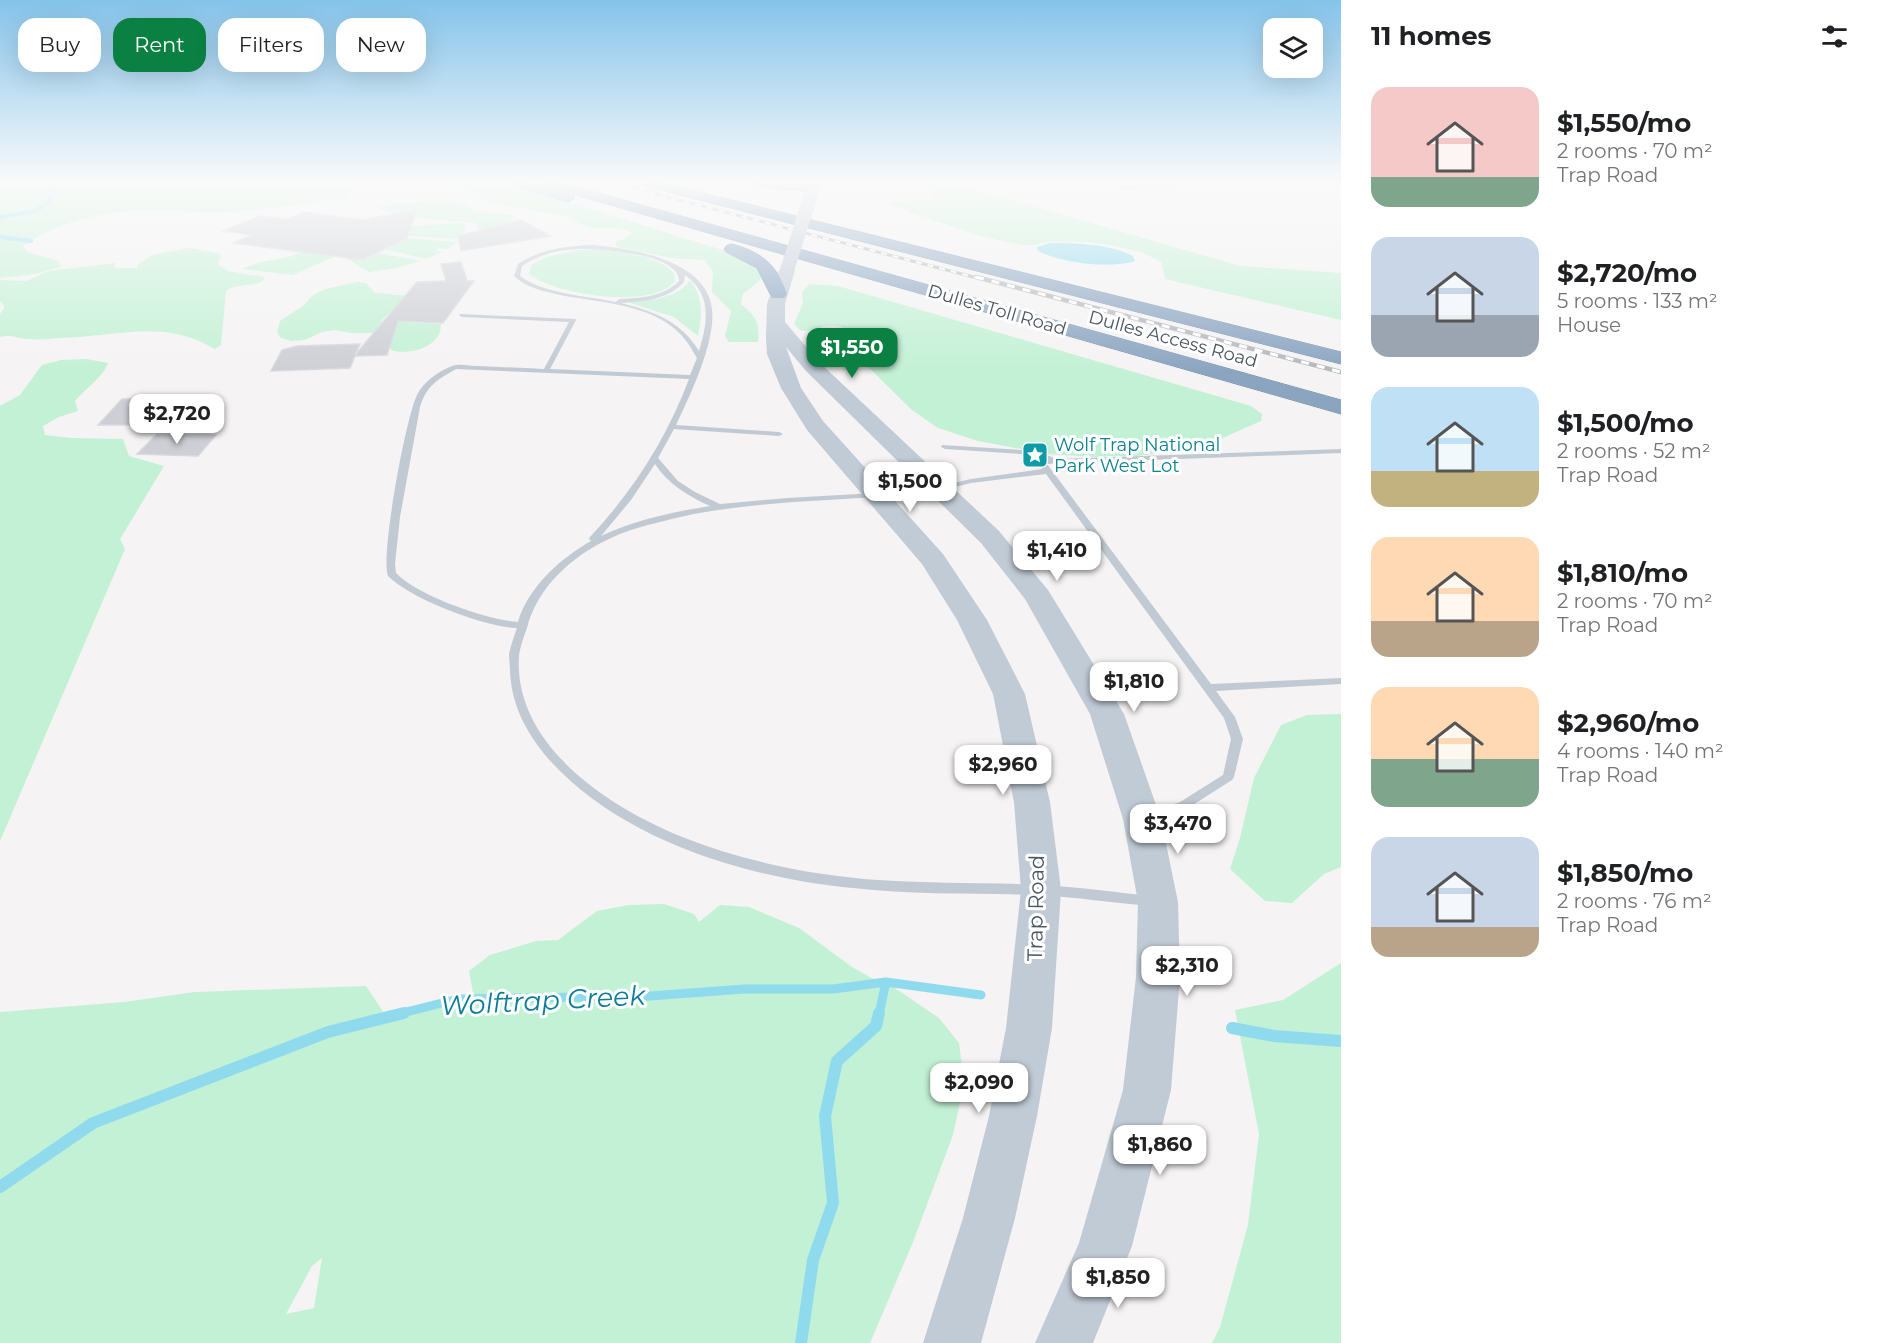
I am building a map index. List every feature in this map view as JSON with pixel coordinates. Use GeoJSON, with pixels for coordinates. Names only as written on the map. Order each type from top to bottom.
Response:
{"type":"FeatureCollection","features":[{"type":"Feature","properties":{"kind":"highway"},"geometry":{"type":"LineString","coordinates":[[717,246],[750,256],[769,268],[778,294]]}},
{"type":"Feature","properties":{"kind":"highway","name":"Dulles Toll Road"},"geometry":{"type":"LineString","coordinates":[[772,246],[1341,406]]}},
{"type":"Feature","properties":{"kind":"highway"},"geometry":{"type":"LineString","coordinates":[[823,246],[1001,293]]}},
{"type":"Feature","properties":{"kind":"highway","name":"Dulles Access Road"},"geometry":{"type":"LineString","coordinates":[[897,246],[1341,358]]}},
{"type":"Feature","properties":{"kind":"highway"},"geometry":{"type":"LineString","coordinates":[[953,246],[1198,305]]}},
{"type":"Feature","properties":{"kind":"main road","name":"Trap Road"},"geometry":{"type":"LineString","coordinates":[[795,246],[778,294],[775,316],[777,354],[791,388],[815,425],[951,584],[972,620],[1009,694],[1032,802],[1041,890],[1029,1028],[989,1218],[952,1343]]}},
{"type":"Feature","properties":{"kind":"main road"},"geometry":{"type":"LineString","coordinates":[[777,325],[813,367],[1009,559],[1038,596],[1063,635],[1107,714],[1142,819],[1158,902],[1158,977],[1147,1089],[1105,1246],[1064,1343]]}},
{"type":"Feature","properties":{"kind":"main road"},"geometry":{"type":"LineString","coordinates":[[877,495],[939,489]]}},
{"type":"Feature","properties":{"kind":"lane"},"geometry":{"type":"LineString","coordinates":[[580,553],[615,515],[656,460],[694,376],[707,338],[709,304],[698,283],[677,268],[634,253],[587,248],[558,250],[534,257],[520,265],[517,271],[522,280],[529,285],[557,293],[631,307],[662,318],[688,336],[699,358]]}},
{"type":"Feature","properties":{"kind":"lane"},"geometry":{"type":"LineString","coordinates":[[594,300],[638,299],[663,294],[678,287],[682,281],[682,274],[677,268]]}},
{"type":"Feature","properties":{"kind":"lane"},"geometry":{"type":"LineString","coordinates":[[462,315],[573,320],[546,371]]}},
{"type":"Feature","properties":{"kind":"lane"},"geometry":{"type":"LineString","coordinates":[[521,625],[504,624],[479,617],[411,589],[392,575],[388,566],[416,412],[420,395],[427,384],[455,367],[694,376]]}},
{"type":"Feature","properties":{"kind":"lane"},"geometry":{"type":"LineString","coordinates":[[672,427],[779,435]]}},
{"type":"Feature","properties":{"kind":"lane"},"geometry":{"type":"LineString","coordinates":[[945,447],[1036,453],[1058,462]]}},
{"type":"Feature","properties":{"kind":"lane"},"geometry":{"type":"LineString","coordinates":[[1142,819],[1178,808],[1228,777],[1237,739],[1229,717],[1208,687],[1041,462],[1341,451]]}},
{"type":"Feature","properties":{"kind":"lane"},"geometry":{"type":"LineString","coordinates":[[656,460],[663,472],[674,482],[719,507]]}},
{"type":"Feature","properties":{"kind":"lane"},"geometry":{"type":"LineString","coordinates":[[939,489],[971,481],[1048,471]]}},
{"type":"Feature","properties":{"kind":"lane"},"geometry":{"type":"LineString","coordinates":[[877,495],[775,501],[684,513],[623,530],[603,538],[580,553],[559,568],[544,585],[529,606],[517,633],[513,662],[515,684],[520,704],[535,735],[557,764],[588,791],[621,813],[678,840],[747,862],[828,880],[958,888],[1041,890],[1158,902]]}},
{"type":"Feature","properties":{"kind":"lane"},"geometry":{"type":"LineString","coordinates":[[1208,687],[1341,681]]}},
{"type":"Feature","properties":{"kind":"green space"},"geometry":{"type":"Polygon","coordinates":[[[0,246],[24,246],[27,252],[59,261],[60,267],[35,274],[0,278],[0,246]]]}},
{"type":"Feature","properties":{"kind":"green space"},"geometry":{"type":"Polygon","coordinates":[[[320,246],[333,257],[293,275],[242,269],[257,263],[288,257],[320,246]]]}},
{"type":"Feature","properties":{"kind":"green space"},"geometry":{"type":"Polygon","coordinates":[[[391,246],[453,246],[448,249],[439,248],[435,251],[442,252],[426,259],[384,249],[391,246]]]}},
{"type":"Feature","properties":{"kind":"green space"},"geometry":{"type":"Polygon","coordinates":[[[709,246],[748,258],[766,275],[743,294],[741,304],[756,320],[758,342],[729,342],[725,336],[731,311],[712,292],[713,272],[705,260],[672,258],[617,247],[709,246]]]}},
{"type":"Feature","properties":{"kind":"green space"},"geometry":{"type":"Polygon","coordinates":[[[1112,246],[1170,246],[1240,266],[1341,273],[1341,320],[1165,279],[1162,263],[1124,248],[1112,246]]]}},
{"type":"Feature","properties":{"kind":"green space"},"geometry":{"type":"Polygon","coordinates":[[[188,248],[220,253],[218,264],[228,271],[264,277],[259,283],[234,287],[226,291],[221,345],[215,349],[176,334],[157,332],[139,331],[44,339],[0,337],[0,314],[5,307],[0,301],[0,280],[26,281],[48,271],[116,263],[114,268],[137,268],[138,264],[152,255],[188,248]]]}},
{"type":"Feature","properties":{"kind":"green space"},"geometry":{"type":"Polygon","coordinates":[[[577,250],[615,251],[641,256],[653,260],[674,273],[675,281],[663,290],[646,295],[603,296],[559,288],[529,274],[531,265],[547,257],[577,250]]]}},
{"type":"Feature","properties":{"kind":"green space"},"geometry":{"type":"Polygon","coordinates":[[[374,252],[421,261],[369,272],[346,258],[374,252]]]}},
{"type":"Feature","properties":{"kind":"green space"},"geometry":{"type":"Polygon","coordinates":[[[690,280],[698,294],[701,307],[698,336],[674,317],[627,302],[670,295],[684,287],[690,280]]]}},
{"type":"Feature","properties":{"kind":"green space"},"geometry":{"type":"Polygon","coordinates":[[[357,282],[366,283],[375,293],[410,296],[404,313],[389,313],[381,321],[441,324],[436,339],[423,348],[398,352],[391,350],[383,333],[351,333],[335,330],[322,332],[305,340],[291,341],[281,338],[277,332],[280,321],[304,305],[313,295],[325,289],[357,282]]]}},
{"type":"Feature","properties":{"kind":"green space"},"geometry":{"type":"Polygon","coordinates":[[[809,284],[838,286],[1251,406],[1262,414],[1261,421],[1202,447],[1138,456],[1095,457],[1048,454],[978,441],[938,428],[912,410],[845,344],[843,328],[827,326],[801,331],[794,324],[803,303],[802,293],[809,284]]]}},
{"type":"Feature","properties":{"kind":"green space"},"geometry":{"type":"Polygon","coordinates":[[[86,359],[108,363],[98,378],[75,401],[78,411],[59,417],[43,426],[45,435],[123,439],[129,456],[164,466],[120,539],[125,549],[0,841],[0,406],[20,395],[42,365],[61,360],[86,359]]]}},
{"type":"Feature","properties":{"kind":"green space"},"geometry":{"type":"Polygon","coordinates":[[[1341,714],[1341,867],[1324,874],[1292,903],[1265,901],[1230,869],[1254,778],[1281,725],[1307,715],[1341,714]]]}},
{"type":"Feature","properties":{"kind":"green space"},"geometry":{"type":"Polygon","coordinates":[[[664,904],[694,914],[699,922],[720,905],[749,907],[799,928],[852,967],[877,981],[886,982],[939,1018],[959,1043],[964,1083],[953,1135],[913,1242],[870,1343],[0,1343],[0,1012],[124,1002],[195,992],[366,986],[386,1016],[458,999],[474,998],[469,971],[490,955],[536,941],[558,940],[597,911],[629,905],[664,904]],[[322,1258],[312,1266],[286,1314],[314,1308],[322,1258]]]}},
{"type":"Feature","properties":{"kind":"green space"},"geometry":{"type":"Polygon","coordinates":[[[1341,963],[1341,1343],[1212,1343],[1220,1327],[1248,1225],[1259,1134],[1235,1010],[1283,1000],[1341,963]]]}},
{"type":"Feature","properties":{"kind":"water"},"geometry":{"type":"Polygon","coordinates":[[[1037,247],[1103,247],[1124,252],[1133,256],[1135,261],[1099,265],[1072,262],[1038,251],[1037,247]]]}},
{"type":"Feature","properties":{"kind":"building"},"geometry":{"type":"Polygon","coordinates":[[[253,246],[392,246],[363,260],[253,246]]]}},
{"type":"Feature","properties":{"kind":"building"},"geometry":{"type":"Polygon","coordinates":[[[460,246],[493,246],[461,251],[460,246]]]}},
{"type":"Feature","properties":{"kind":"building"},"geometry":{"type":"Polygon","coordinates":[[[461,262],[467,281],[474,281],[443,323],[398,321],[387,355],[355,356],[350,368],[271,371],[282,350],[297,346],[360,344],[355,355],[417,282],[446,281],[441,264],[461,262]]]}},
{"type":"Feature","properties":{"kind":"building"},"geometry":{"type":"Polygon","coordinates":[[[153,398],[130,425],[98,425],[122,399],[153,398]]]}},
{"type":"Feature","properties":{"kind":"building"},"geometry":{"type":"Polygon","coordinates":[[[157,434],[216,435],[198,456],[137,454],[157,434]]]}},
{"type":"Feature","properties":{"kind":"waterway","name":"Wolftrap Creek"},"geometry":{"type":"LineString","coordinates":[[398,1014],[458,999],[650,996],[744,989],[833,989],[886,982]]}},
{"type":"Feature","properties":{"kind":"waterway"},"geometry":{"type":"LineString","coordinates":[[879,1014],[886,982]]}},
{"type":"Feature","properties":{"kind":"waterway","name":"Wolftrap Creek"},"geometry":{"type":"LineString","coordinates":[[886,982],[981,995]]}},
{"type":"Feature","properties":{"kind":"waterway","name":"Wolftrap Creek"},"geometry":{"type":"LineString","coordinates":[[0,1187],[93,1123],[328,1032],[404,1013]]}},
{"type":"Feature","properties":{"kind":"waterway"},"geometry":{"type":"LineString","coordinates":[[801,1343],[813,1260],[833,1203],[825,1116],[837,1061],[876,1026],[879,1013]]}},
{"type":"Feature","properties":{"kind":"waterway","name":"Wolftrap Creek"},"geometry":{"type":"LineString","coordinates":[[1232,1028],[1274,1036],[1341,1041]]}},
{"type":"Feature","properties":{"kind":"railway"},"geometry":{"type":"LineString","coordinates":[[854,246],[981,279]]}},
{"type":"Feature","properties":{"kind":"railway"},"geometry":{"type":"LineString","coordinates":[[976,277],[1341,372]]}},
{"type":"Feature","properties":{"kind":"place","name":"Wolf Trap National Park West Lot"},"geometry":{"type":"Point","coordinates":[1035,455]}}]}
